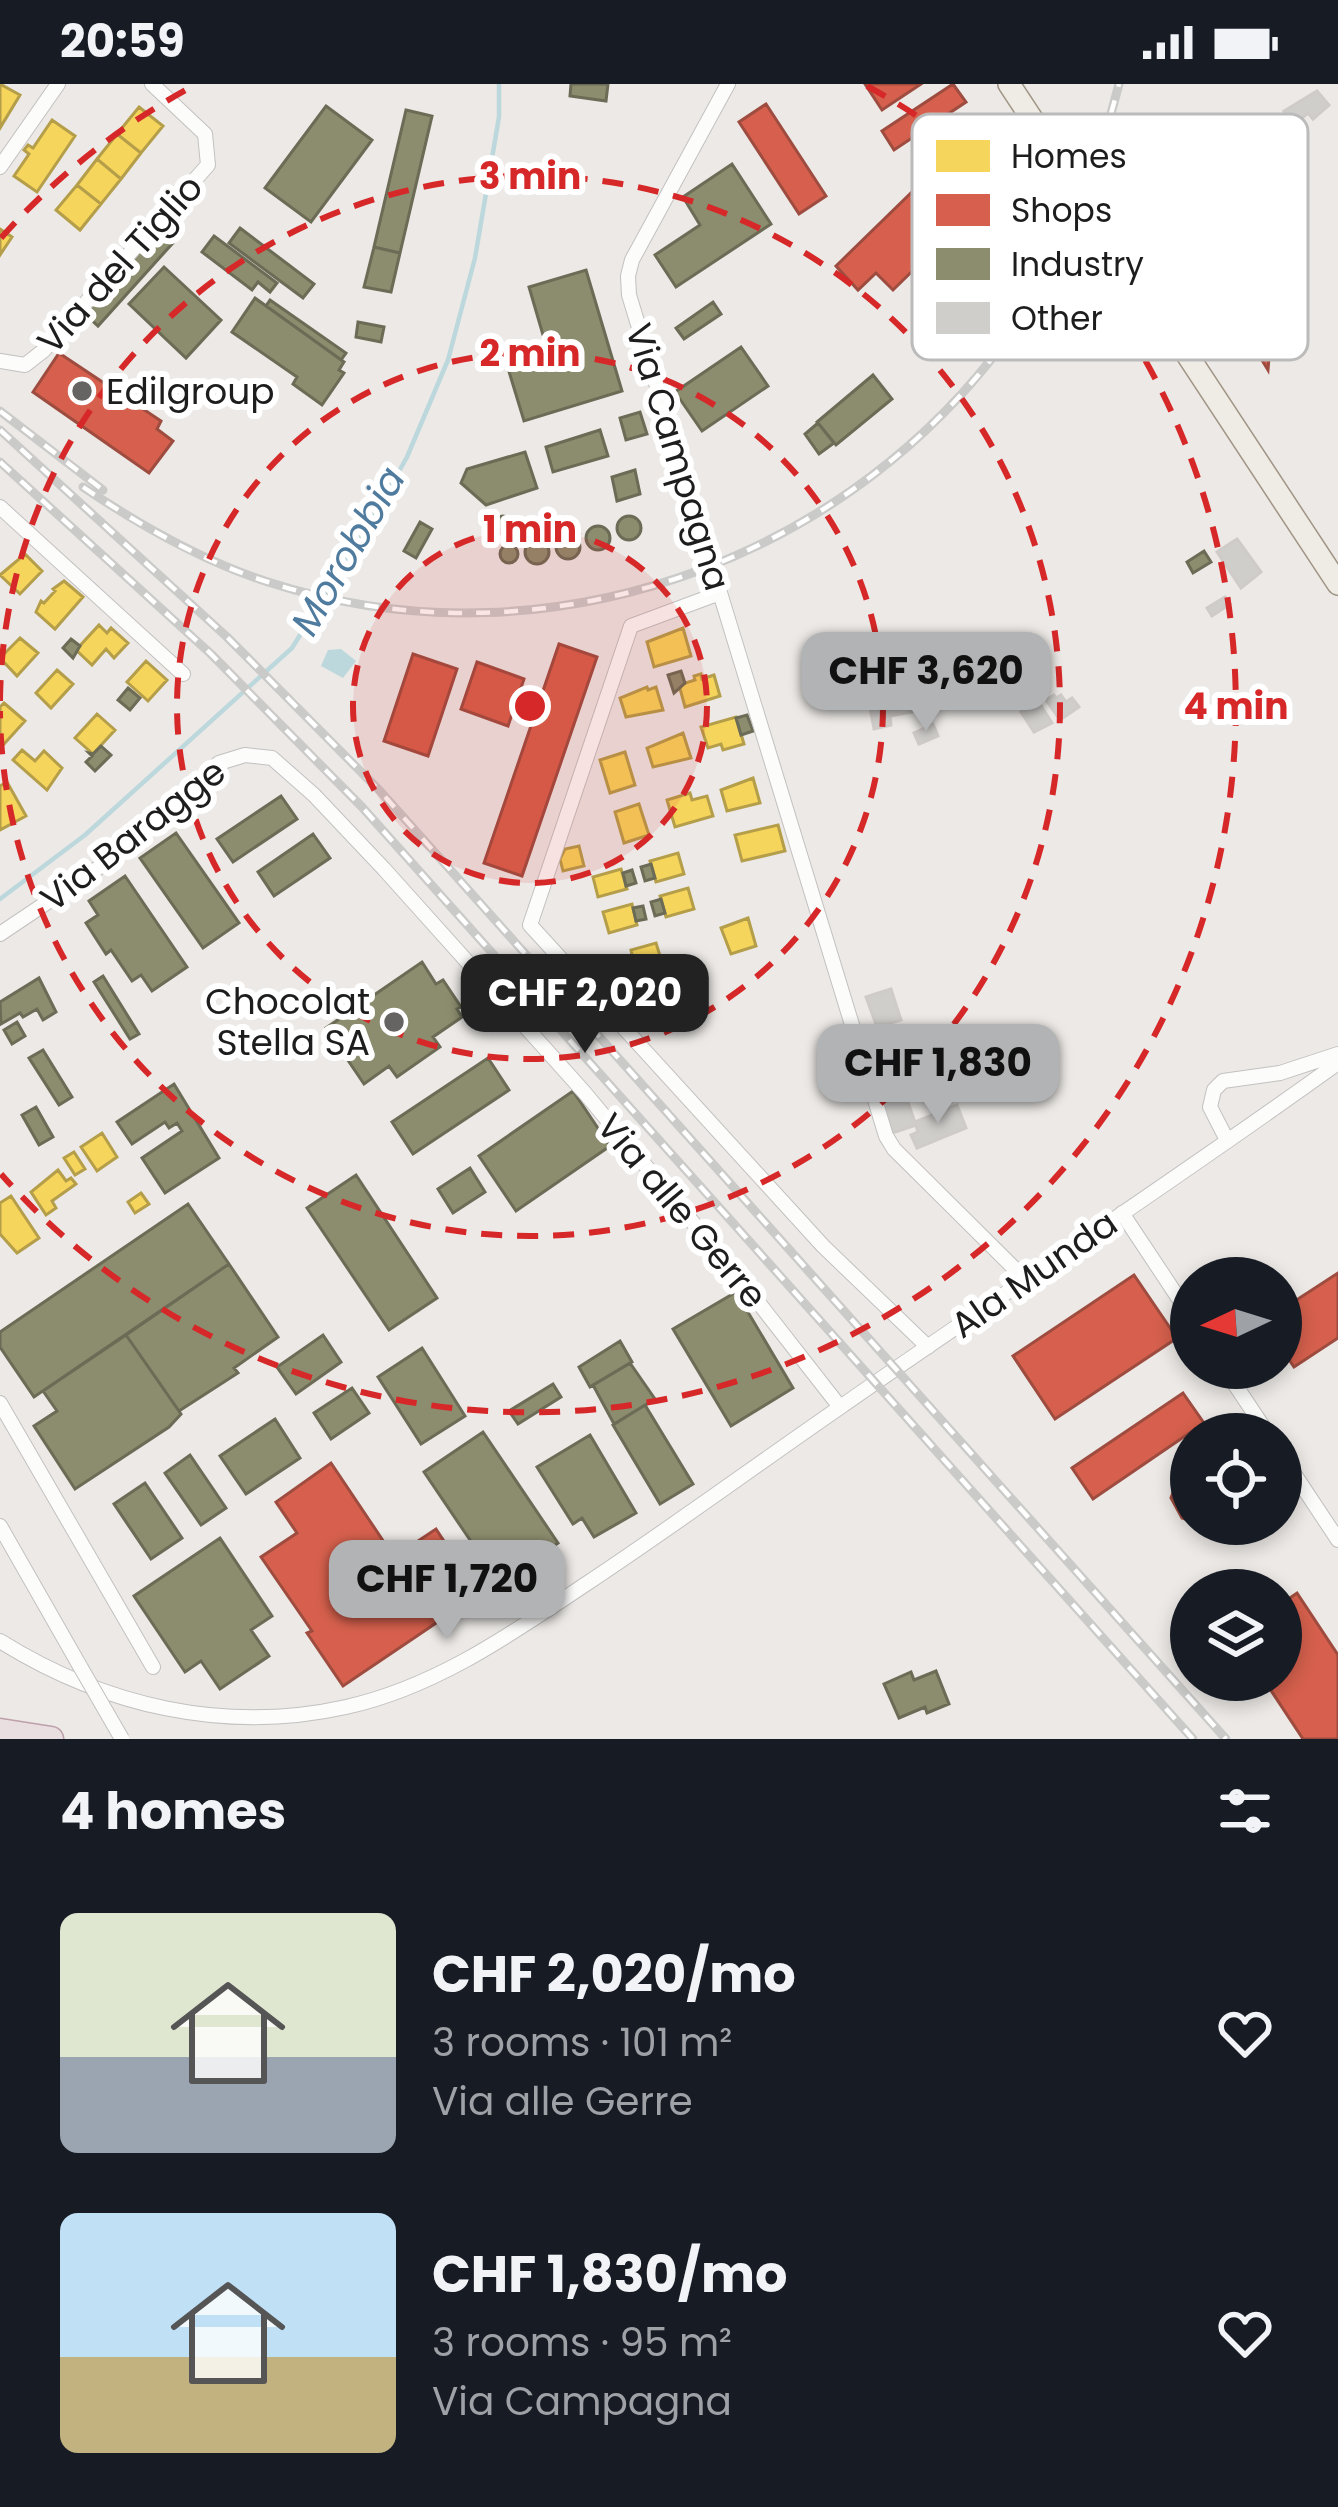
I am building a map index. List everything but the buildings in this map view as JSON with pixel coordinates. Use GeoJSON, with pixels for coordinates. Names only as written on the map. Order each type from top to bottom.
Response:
{"type":"FeatureCollection","features":[{"type":"Feature","properties":{"kind":"highway"},"geometry":{"type":"LineString","coordinates":[[0,1733],[15,1739]]}},
{"type":"Feature","properties":{"kind":"highway"},"geometry":{"type":"LineString","coordinates":[[0,1733],[51,1739]]}},
{"type":"Feature","properties":{"kind":"main road"},"geometry":{"type":"LineString","coordinates":[[1009,84],[1029,114]]}},
{"type":"Feature","properties":{"kind":"main road"},"geometry":{"type":"LineString","coordinates":[[1191,360],[1338,584]]}},
{"type":"Feature","properties":{"kind":"street"},"geometry":{"type":"LineString","coordinates":[[0,167],[58,84]]}},
{"type":"Feature","properties":{"kind":"street","name":"Via del Tiglio"},"geometry":{"type":"LineString","coordinates":[[0,361],[25,365],[44,352],[208,165],[205,134],[152,84]]}},
{"type":"Feature","properties":{"kind":"street","name":"Via Campagna"},"geometry":{"type":"LineString","coordinates":[[728,84],[632,260],[629,296],[886,1136],[1024,1279]]}},
{"type":"Feature","properties":{"kind":"street"},"geometry":{"type":"LineString","coordinates":[[0,506],[183,674]]}},
{"type":"Feature","properties":{"kind":"street"},"geometry":{"type":"LineString","coordinates":[[720,593],[632,626],[530,925],[794,1215],[928,1347]]}},
{"type":"Feature","properties":{"kind":"street","name":"Via Baragge"},"geometry":{"type":"LineString","coordinates":[[0,934],[113,858],[219,763],[245,755],[272,758]]}},
{"type":"Feature","properties":{"kind":"street","name":"Via alle Gerre"},"geometry":{"type":"LineString","coordinates":[[272,758],[384,869],[584,1092],[840,1407]]}},
{"type":"Feature","properties":{"kind":"street"},"geometry":{"type":"LineString","coordinates":[[1303,1066],[1338,1043]]}},
{"type":"Feature","properties":{"kind":"street"},"geometry":{"type":"LineString","coordinates":[[1227,1139],[1210,1107],[1219,1084],[1268,1076],[1338,1054]]}},
{"type":"Feature","properties":{"kind":"street","name":"Ala Munda"},"geometry":{"type":"LineString","coordinates":[[0,1641],[46,1669],[114,1697],[195,1714],[276,1718],[369,1701],[418,1683],[482,1652],[670,1528],[1338,1063]]}},
{"type":"Feature","properties":{"kind":"street","name":"Ala Munda"},"geometry":{"type":"LineString","coordinates":[[1307,1086],[1338,1072]]}},
{"type":"Feature","properties":{"kind":"street"},"geometry":{"type":"LineString","coordinates":[[1122,1213],[1170,1285]]}},
{"type":"Feature","properties":{"kind":"street"},"geometry":{"type":"LineString","coordinates":[[0,1403],[153,1667]]}},
{"type":"Feature","properties":{"kind":"street"},"geometry":{"type":"LineString","coordinates":[[1302,1486],[1338,1540]]}},
{"type":"Feature","properties":{"kind":"street"},"geometry":{"type":"LineString","coordinates":[[0,1526],[122,1739]]}},
{"type":"Feature","properties":{"kind":"water"},"geometry":{"type":"Polygon","coordinates":[[[341,649],[356,661],[343,678],[321,666],[328,650],[341,649]]]}},
{"type":"Feature","properties":{"kind":"waterway","name":"Morobbia"},"geometry":{"type":"LineString","coordinates":[[0,899],[85,835],[292,648],[374,516],[407,457],[448,360],[475,258],[499,117],[499,84]]}},
{"type":"Feature","properties":{"kind":"railway"},"geometry":{"type":"LineString","coordinates":[[1110,114],[1119,84]]}},
{"type":"Feature","properties":{"kind":"railway"},"geometry":{"type":"LineString","coordinates":[[83,487],[219,564],[268,582],[377,607],[487,613],[596,600],[701,570],[800,523],[890,461],[970,385],[988,360]]}},
{"type":"Feature","properties":{"kind":"railway"},"geometry":{"type":"LineString","coordinates":[[0,411],[103,490]]}},
{"type":"Feature","properties":{"kind":"railway"},"geometry":{"type":"LineString","coordinates":[[0,430],[227,637],[380,791],[1226,1739]]}},
{"type":"Feature","properties":{"kind":"railway"},"geometry":{"type":"LineString","coordinates":[[0,462],[211,654],[362,807],[1193,1739]]}},
{"type":"Feature","properties":{"kind":"place","name":"Edilgroup"},"geometry":{"type":"Point","coordinates":[82,391]}},
{"type":"Feature","properties":{"kind":"place","name":"Chocolat Stella SA"},"geometry":{"type":"Point","coordinates":[394,1022]}}]}
